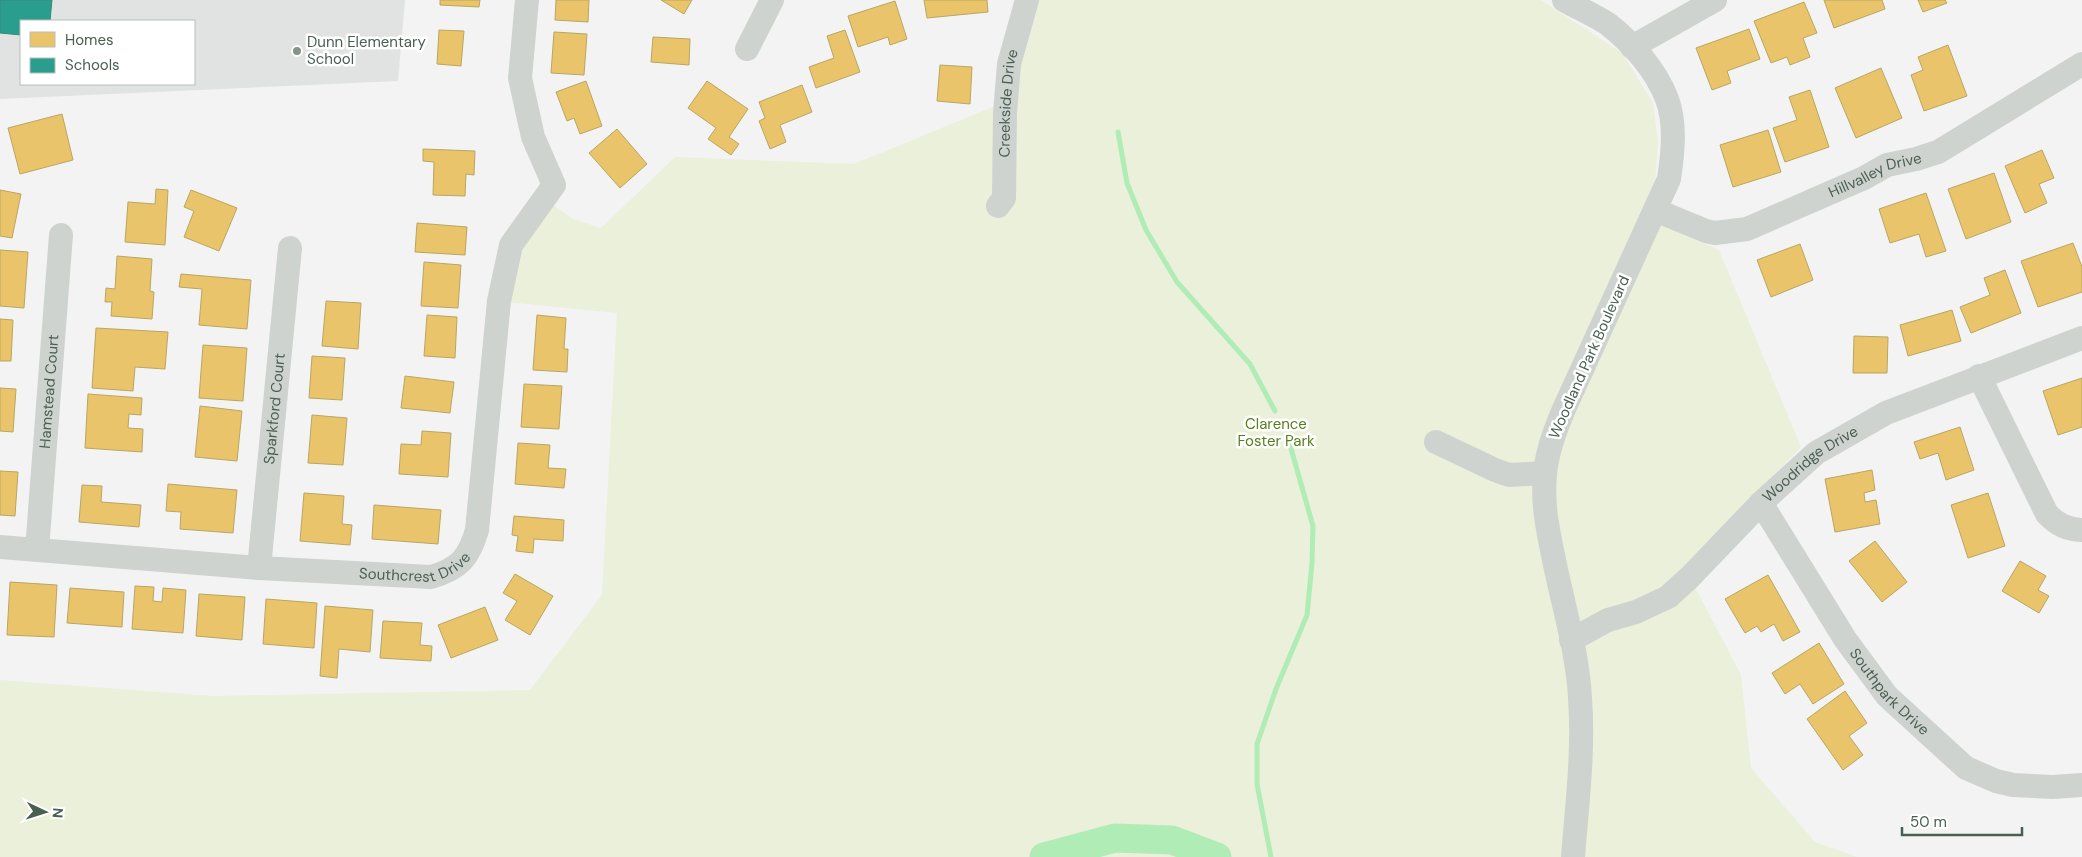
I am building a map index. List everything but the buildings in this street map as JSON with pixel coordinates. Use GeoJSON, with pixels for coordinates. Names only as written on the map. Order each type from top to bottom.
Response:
{"type":"FeatureCollection","features":[{"type":"Feature","properties":{"kind":"street","name":"Southcrest Drive"},"geometry":{"type":"LineString","coordinates":[[0,547],[260,568],[431,577],[445,573],[458,565],[471,550],[477,530],[499,301],[511,245],[554,185],[533,137],[520,78],[527,0]]}},
{"type":"Feature","properties":{"kind":"street"},"geometry":{"type":"LineString","coordinates":[[747,49],[772,0]]}},
{"type":"Feature","properties":{"kind":"street","name":"Creekside Drive"},"geometry":{"type":"LineString","coordinates":[[998,206],[1004,198],[1005,113],[1009,64],[1027,0]]}},
{"type":"Feature","properties":{"kind":"street","name":"Woodland Park Boulevard"},"geometry":{"type":"LineString","coordinates":[[1564,0],[1608,24],[1648,64],[1667,99],[1673,152],[1669,179],[1564,409],[1551,441],[1545,473],[1544,497],[1546,520],[1571,640],[1580,697],[1579,778],[1572,857]]}},
{"type":"Feature","properties":{"kind":"street"},"geometry":{"type":"LineString","coordinates":[[1632,47],[1715,0]]}},
{"type":"Feature","properties":{"kind":"street","name":"Hillvalley Drive"},"geometry":{"type":"LineString","coordinates":[[1655,210],[1714,233],[1747,229],[1864,178],[1887,165],[1938,152],[2082,64]]}},
{"type":"Feature","properties":{"kind":"street","name":"Hamstead Court"},"geometry":{"type":"LineString","coordinates":[[37,550],[61,235]]}},
{"type":"Feature","properties":{"kind":"street","name":"Sparkford Court"},"geometry":{"type":"LineString","coordinates":[[260,568],[290,248]]}},
{"type":"Feature","properties":{"kind":"street","name":"Woodridge Drive"},"geometry":{"type":"LineString","coordinates":[[1571,640],[1608,620],[1636,612],[1668,597],[1690,577],[1761,503],[1816,452],[1886,413],[2082,338]]}},
{"type":"Feature","properties":{"kind":"street"},"geometry":{"type":"LineString","coordinates":[[1979,376],[2047,514],[2058,525],[2082,530]]}},
{"type":"Feature","properties":{"kind":"street"},"geometry":{"type":"LineString","coordinates":[[1436,442],[1509,475],[1545,473]]}},
{"type":"Feature","properties":{"kind":"street","name":"Southpark Drive"},"geometry":{"type":"LineString","coordinates":[[1761,503],[1845,639],[1887,696],[1966,768],[1996,781],[2013,785],[2053,787],[2082,785]]}},
{"type":"Feature","properties":{"kind":"shaded area","name":"Dunn Elementary School"},"geometry":{"type":"Polygon","coordinates":[[[0,0],[405,0],[398,81],[0,99],[0,0]]]}},
{"type":"Feature","properties":{"kind":"green space","name":"Clarence Foster Park"},"geometry":{"type":"Polygon","coordinates":[[[1033,0],[1541,0],[1622,53],[1653,103],[1658,143],[1655,182],[1640,215],[1719,250],[1801,447],[1700,552],[1696,589],[1741,675],[1751,768],[1815,842],[1857,857],[1048,857],[1047,855],[1044,857],[0,857],[0,680],[212,696],[530,690],[602,595],[617,313],[507,302],[522,248],[552,204],[573,219],[601,228],[675,157],[854,164],[1017,97],[1022,44],[1033,0]]]}},
{"type":"Feature","properties":{"kind":"waterway"},"geometry":{"type":"LineString","coordinates":[[1118,132],[1127,183],[1146,230],[1177,282],[1250,364],[1275,411]]}},
{"type":"Feature","properties":{"kind":"waterway"},"geometry":{"type":"LineString","coordinates":[[1271,857],[1257,784],[1257,744],[1276,689],[1307,615],[1312,563],[1313,526],[1290,445]]}},
{"type":"Feature","properties":{"kind":"waterway"},"geometry":{"type":"LineString","coordinates":[[1044,857],[1115,838],[1172,840],[1217,857]]}},
{"type":"Feature","properties":{"kind":"place","name":"Dunn Elementary School"},"geometry":{"type":"Point","coordinates":[297,51]}}]}
